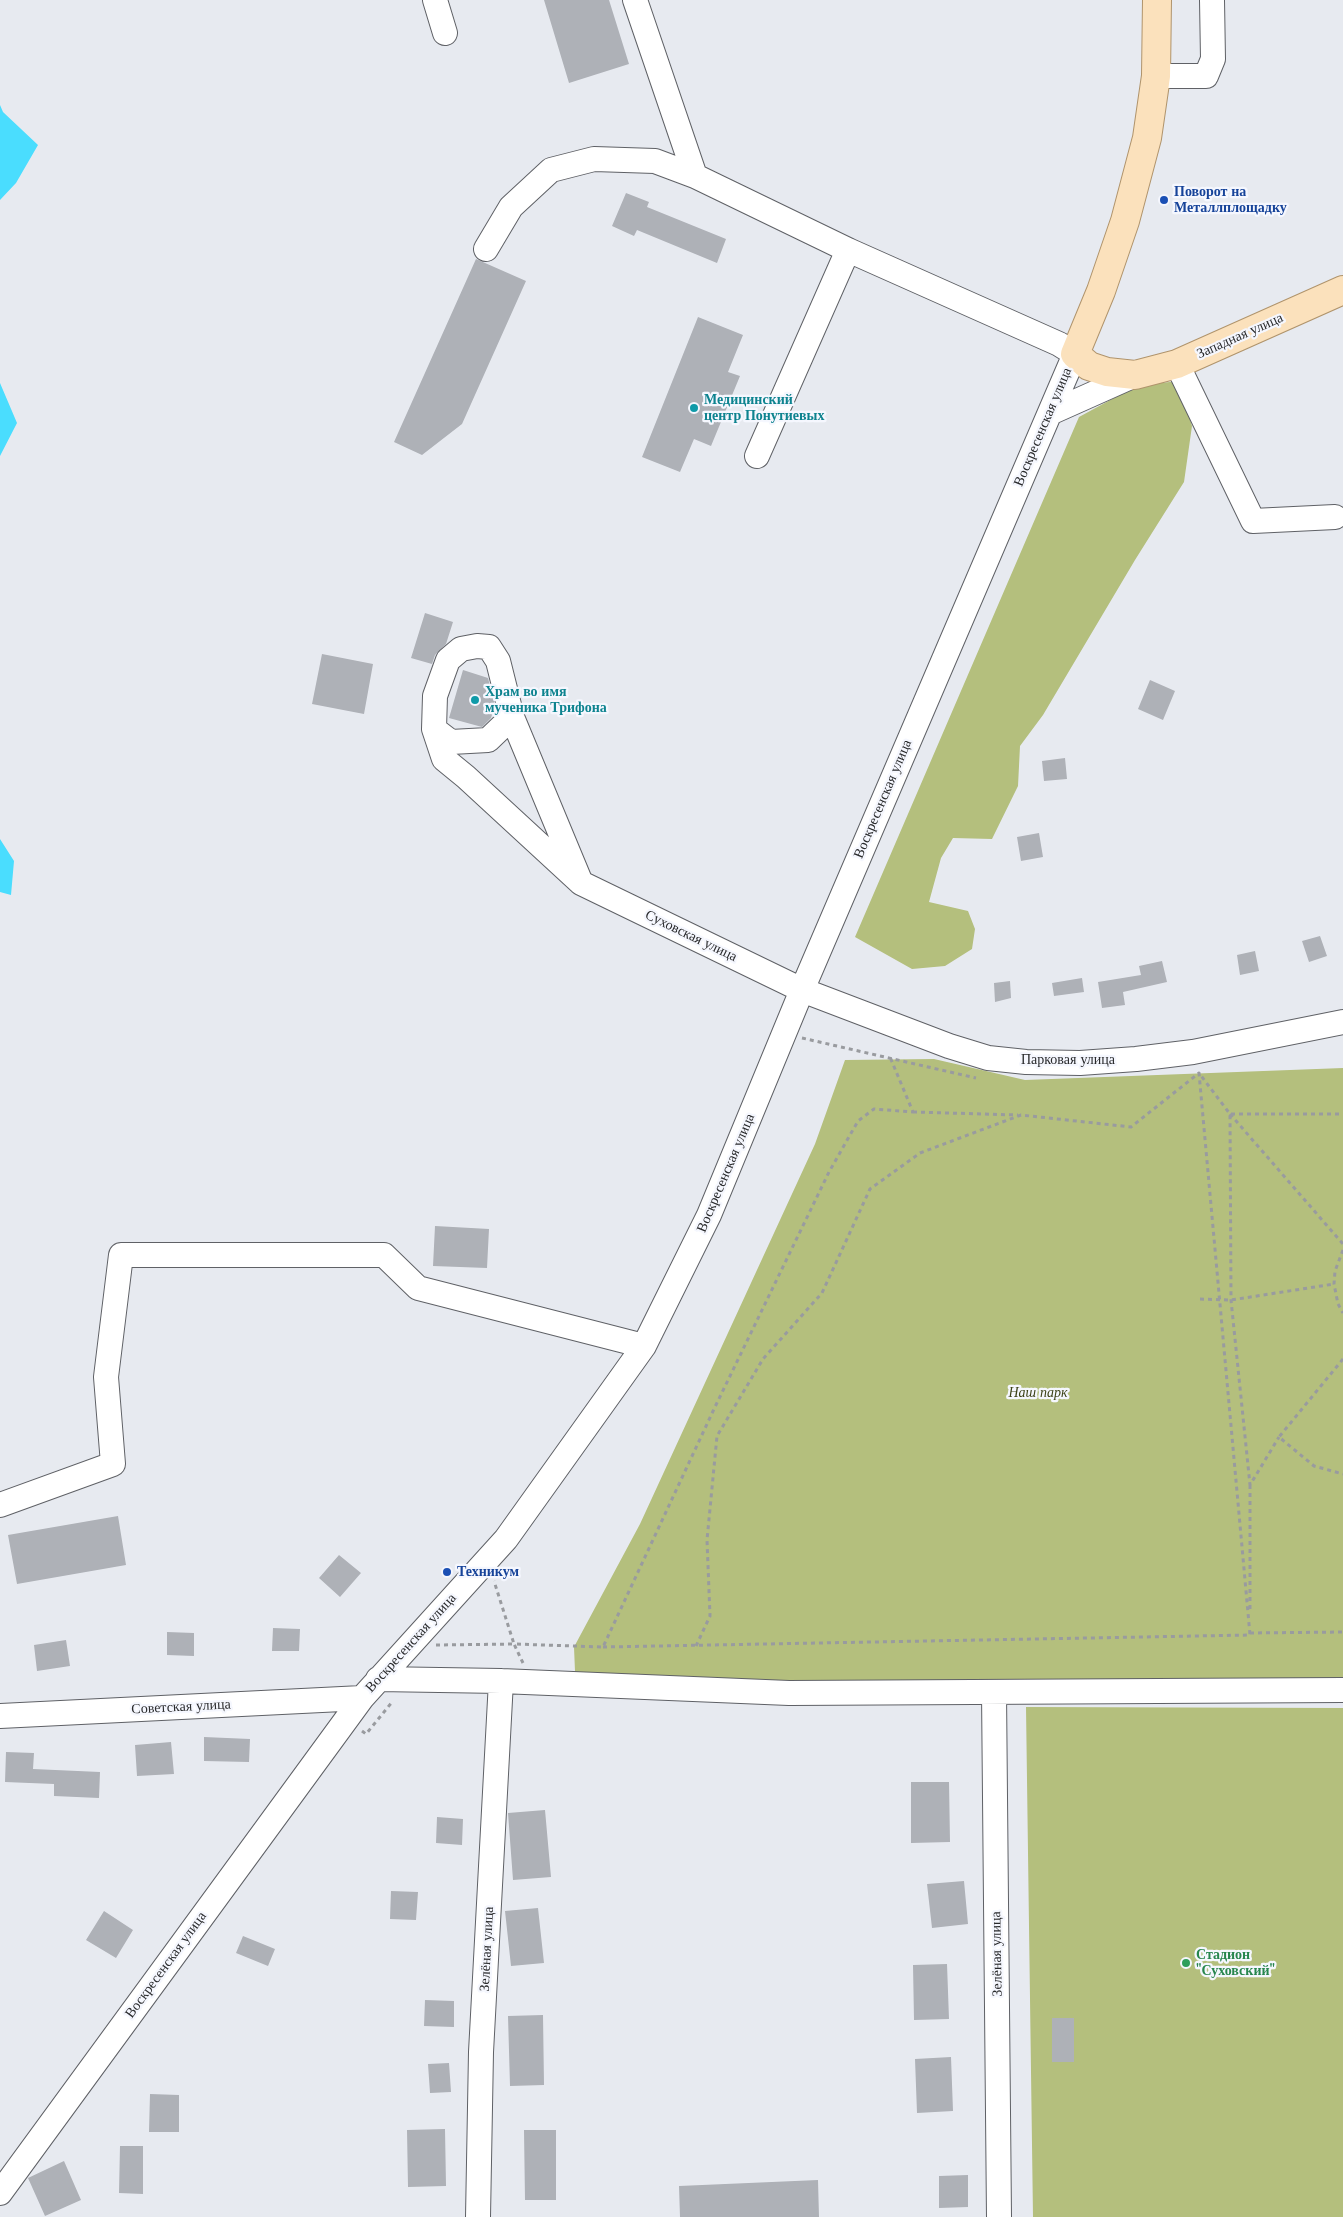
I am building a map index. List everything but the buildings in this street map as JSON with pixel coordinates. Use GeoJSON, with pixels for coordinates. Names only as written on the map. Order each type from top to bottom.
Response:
{"type":"FeatureCollection","features":[{"type":"Feature","properties":{"kind":"main road","name":"Воскресенская улица"},"geometry":{"type":"LineString","coordinates":[[1075,354],[1101,291],[1136,181],[1147,138],[1156,76],[1157,0]]}},
{"type":"Feature","properties":{"kind":"main road","name":"Западная улица"},"geometry":{"type":"LineString","coordinates":[[1135,375],[1177,364],[1343,290]]}},
{"type":"Feature","properties":{"kind":"main road"},"geometry":{"type":"LineString","coordinates":[[1101,291],[1097,333],[1100,351],[1106,360],[1119,369],[1135,375]]}},
{"type":"Feature","properties":{"kind":"main road"},"geometry":{"type":"LineString","coordinates":[[1075,354],[1089,366],[1107,372],[1135,375]]}},
{"type":"Feature","properties":{"kind":"street"},"geometry":{"type":"LineString","coordinates":[[435,0],[445,33]]}},
{"type":"Feature","properties":{"kind":"street"},"geometry":{"type":"LineString","coordinates":[[635,0],[695,176]]}},
{"type":"Feature","properties":{"kind":"street"},"geometry":{"type":"LineString","coordinates":[[1156,76],[1206,76],[1214,59],[1212,0]]}},
{"type":"Feature","properties":{"kind":"street"},"geometry":{"type":"LineString","coordinates":[[486,249],[511,207],[551,170],[594,159],[655,161],[695,176],[848,250],[1059,344],[1075,354]]}},
{"type":"Feature","properties":{"kind":"street"},"geometry":{"type":"LineString","coordinates":[[757,456],[848,250]]}},
{"type":"Feature","properties":{"kind":"street","name":"Воскресенская улица"},"geometry":{"type":"LineString","coordinates":[[0,2193],[362,1698],[378,1679],[429,1639],[506,1538],[644,1346],[709,1215],[802,990],[1075,354]]}},
{"type":"Feature","properties":{"kind":"street"},"geometry":{"type":"LineString","coordinates":[[1177,364],[1253,521],[1335,517]]}},
{"type":"Feature","properties":{"kind":"street"},"geometry":{"type":"LineString","coordinates":[[1050,413],[1135,375]]}},
{"type":"Feature","properties":{"kind":"street"},"geometry":{"type":"LineString","coordinates":[[512,717],[488,740],[466,743],[451,742],[434,729],[435,696],[448,660],[461,649],[477,646],[489,647],[498,661],[512,717],[581,883]]}},
{"type":"Feature","properties":{"kind":"street","name":"Суховская улица"},"geometry":{"type":"LineString","coordinates":[[434,729],[444,760],[466,776],[581,883],[802,990]]}},
{"type":"Feature","properties":{"kind":"street","name":"Парковая улица"},"geometry":{"type":"LineString","coordinates":[[802,990],[949,1046],[988,1058],[1026,1062],[1080,1063],[1193,1052],[1343,1022]]}},
{"type":"Feature","properties":{"kind":"street"},"geometry":{"type":"LineString","coordinates":[[0,1504],[113,1464],[106,1377],[121,1255],[384,1255],[418,1288],[644,1346]]}},
{"type":"Feature","properties":{"kind":"street"},"geometry":{"type":"LineString","coordinates":[[378,1679],[532,1682],[789,1693],[1343,1690]]}},
{"type":"Feature","properties":{"kind":"street","name":"Зелёная улица"},"geometry":{"type":"LineString","coordinates":[[478,2217],[481,2052],[501,1681]]}},
{"type":"Feature","properties":{"kind":"street","name":"Зелёная улица"},"geometry":{"type":"LineString","coordinates":[[994,1692],[999,2217]]}},
{"type":"Feature","properties":{"kind":"street","name":"Советская улица"},"geometry":{"type":"LineString","coordinates":[[0,1716],[362,1698]]}},
{"type":"Feature","properties":{"kind":"path"},"geometry":{"type":"LineString","coordinates":[[890,1057],[912,1112]]}},
{"type":"Feature","properties":{"kind":"path"},"geometry":{"type":"LineString","coordinates":[[603,1647],[714,1409],[834,1163],[858,1120],[874,1109],[1021,1115],[1131,1128],[1199,1073]]}},
{"type":"Feature","properties":{"kind":"path"},"geometry":{"type":"LineString","coordinates":[[1199,1073],[1230,1114],[1343,1244]]}},
{"type":"Feature","properties":{"kind":"path"},"geometry":{"type":"LineString","coordinates":[[1199,1073],[1250,1635]]}},
{"type":"Feature","properties":{"kind":"path"},"geometry":{"type":"LineString","coordinates":[[1230,1114],[1343,1114]]}},
{"type":"Feature","properties":{"kind":"path"},"geometry":{"type":"LineString","coordinates":[[1230,1114],[1232,1300],[1250,1485],[1250,1635]]}},
{"type":"Feature","properties":{"kind":"path"},"geometry":{"type":"LineString","coordinates":[[696,1646],[710,1616],[707,1540],[717,1436],[763,1359],[822,1293],[870,1189],[920,1153],[1021,1115]]}},
{"type":"Feature","properties":{"kind":"path"},"geometry":{"type":"LineString","coordinates":[[1343,1250],[1335,1270],[1334,1284],[1338,1304],[1343,1313]]}},
{"type":"Feature","properties":{"kind":"path"},"geometry":{"type":"LineString","coordinates":[[1200,1299],[1232,1300],[1334,1284]]}},
{"type":"Feature","properties":{"kind":"path"},"geometry":{"type":"LineString","coordinates":[[1250,1485],[1279,1437],[1343,1359]]}},
{"type":"Feature","properties":{"kind":"path"},"geometry":{"type":"LineString","coordinates":[[1279,1437],[1314,1466],[1343,1474]]}},
{"type":"Feature","properties":{"kind":"path"},"geometry":{"type":"LineString","coordinates":[[487,1587],[494,1580],[514,1644],[532,1682]]}},
{"type":"Feature","properties":{"kind":"path"},"geometry":{"type":"LineString","coordinates":[[429,1639],[603,1647],[1343,1632]]}},
{"type":"Feature","properties":{"kind":"path"},"geometry":{"type":"LineString","coordinates":[[429,1639],[443,1638]]}},
{"type":"Feature","properties":{"kind":"path"},"geometry":{"type":"LineString","coordinates":[[429,1639],[432,1653]]}},
{"type":"Feature","properties":{"kind":"path"},"geometry":{"type":"LineString","coordinates":[[346,1720],[366,1734],[410,1679]]}},
{"type":"Feature","properties":{"kind":"green space"},"geometry":{"type":"Polygon","coordinates":[[[1178,381],[1192,426],[1184,482],[1135,560],[1043,715],[1020,746],[1018,786],[992,839],[953,838],[941,858],[929,902],[968,911],[975,929],[972,949],[945,966],[912,969],[855,937],[1079,417],[1136,386],[1178,381]]]}},
{"type":"Feature","properties":{"kind":"green space","name":"Наш парк"},"geometry":{"type":"Polygon","coordinates":[[[934,1059],[1025,1080],[1343,1068],[1343,1698],[962,1701],[576,1696],[574,1647],[640,1524],[815,1144],[845,1060],[934,1059]]]}},
{"type":"Feature","properties":{"kind":"green space","name":"Стадион \"Суховский\""},"geometry":{"type":"Polygon","coordinates":[[[1026,1707],[1343,1708],[1343,2217],[1033,2217],[1026,1707]]]}},
{"type":"Feature","properties":{"kind":"water"},"geometry":{"type":"Polygon","coordinates":[[[0,105],[3,112],[38,145],[16,183],[0,200],[0,105]]]}},
{"type":"Feature","properties":{"kind":"water"},"geometry":{"type":"Polygon","coordinates":[[[0,383],[17,423],[0,456],[0,383]]]}},
{"type":"Feature","properties":{"kind":"water"},"geometry":{"type":"Polygon","coordinates":[[[0,839],[14,861],[11,895],[0,892],[0,839]]]}},
{"type":"Feature","properties":{"kind":"place","name":"Поворот на Металлплощадку"},"geometry":{"type":"Point","coordinates":[1164,200]}},
{"type":"Feature","properties":{"kind":"place","name":"Медицинский центр Понутиевых"},"geometry":{"type":"Point","coordinates":[694,408]}},
{"type":"Feature","properties":{"kind":"place","name":"Храм во имя мученика Трифона"},"geometry":{"type":"Point","coordinates":[475,700]}},
{"type":"Feature","properties":{"kind":"place","name":"Техникум"},"geometry":{"type":"Point","coordinates":[447,1572]}},
{"type":"Feature","properties":{"kind":"place","name":"Стадион \"Суховский\""},"geometry":{"type":"Point","coordinates":[1186,1963]}}]}
